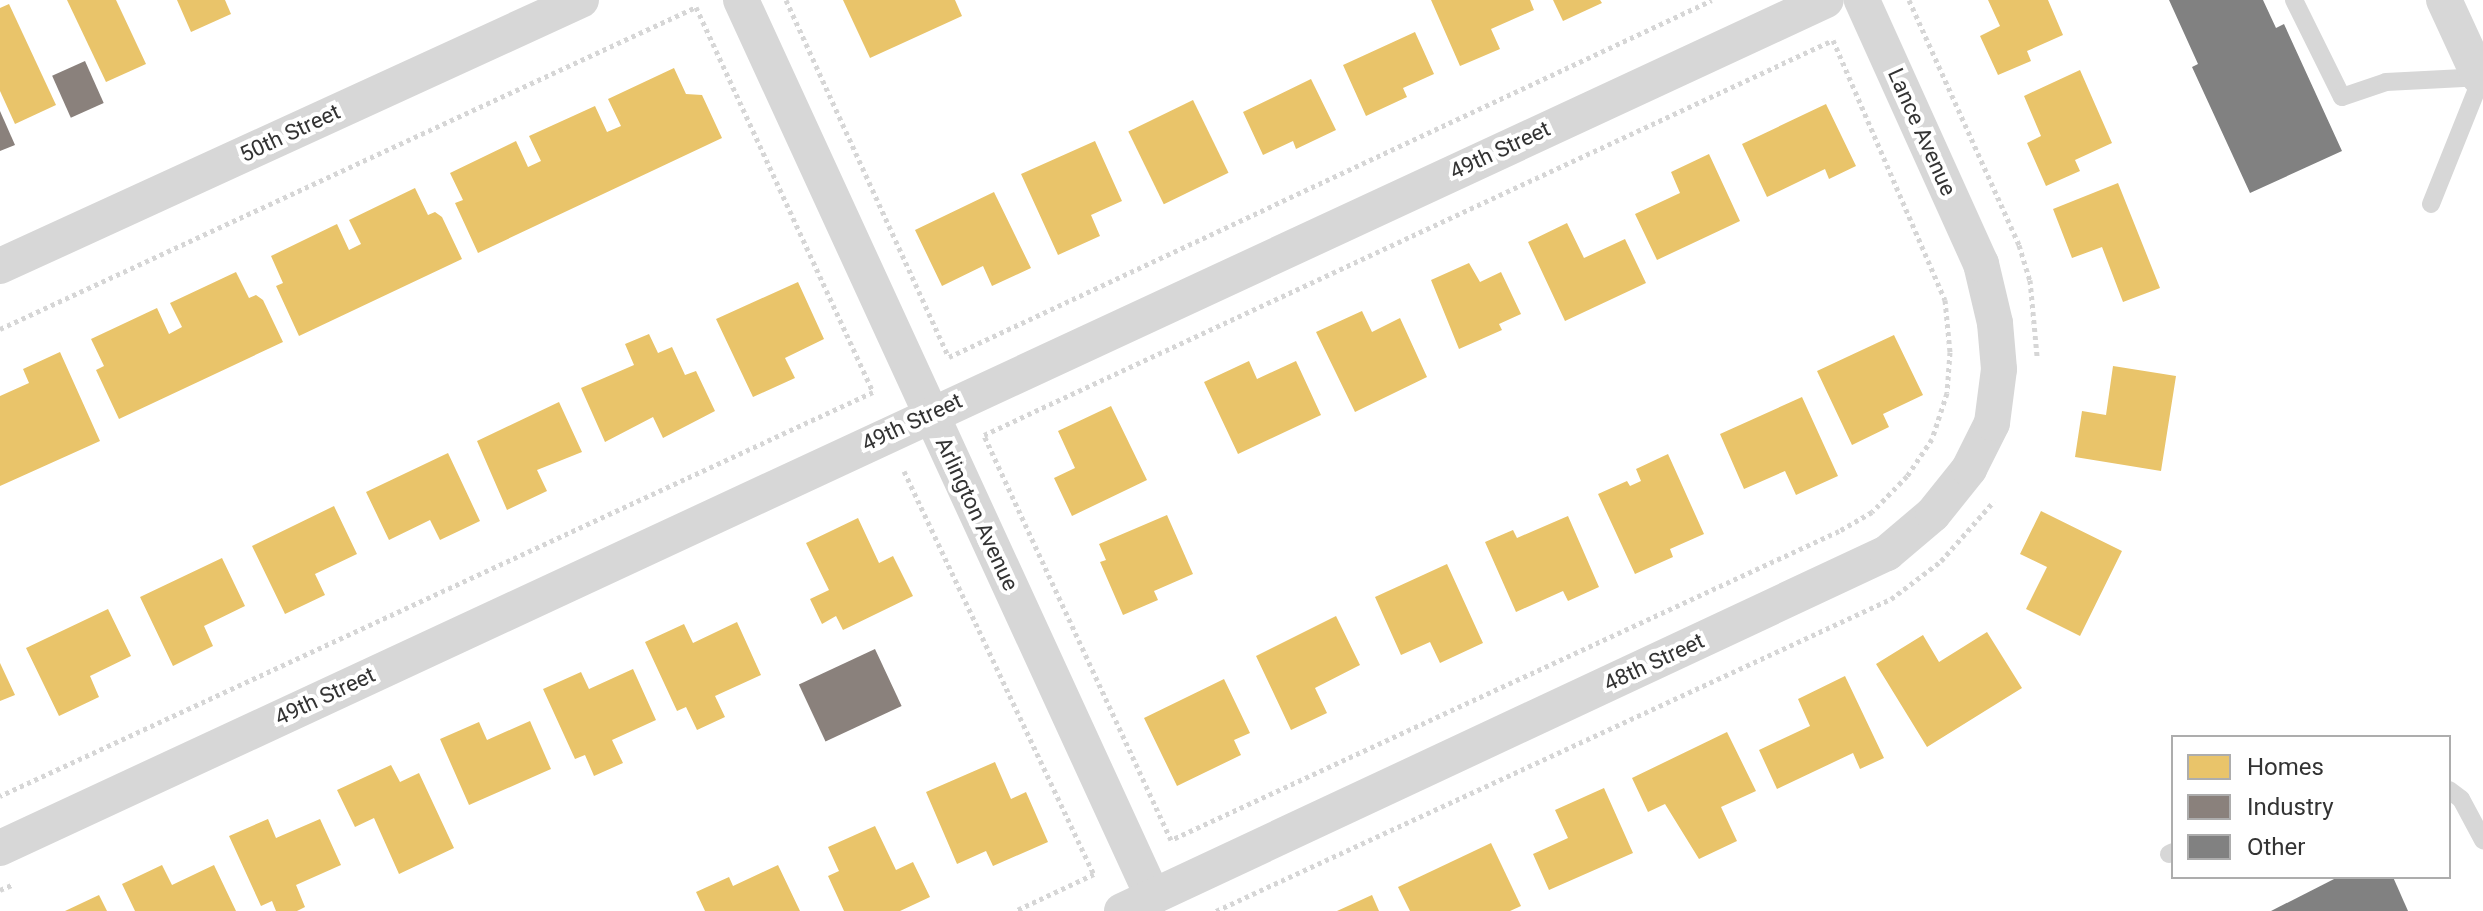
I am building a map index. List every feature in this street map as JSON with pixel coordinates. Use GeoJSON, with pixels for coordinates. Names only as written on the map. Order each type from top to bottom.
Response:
{"type":"FeatureCollection","features":[{"type":"Feature","properties":{"kind":"street","name":"50th Street"},"geometry":{"type":"LineString","coordinates":[[0,266],[581,0]]}},
{"type":"Feature","properties":{"kind":"street","name":"Arlington Avenue"},"geometry":{"type":"LineString","coordinates":[[741,0],[931,413],[1138,904]]}},
{"type":"Feature","properties":{"kind":"street","name":"49th Street"},"geometry":{"type":"LineString","coordinates":[[0,848],[1826,0]]}},
{"type":"Feature","properties":{"kind":"street","name":"Lance Avenue"},"geometry":{"type":"LineString","coordinates":[[1862,0],[1981,264]]}},
{"type":"Feature","properties":{"kind":"street"},"geometry":{"type":"LineString","coordinates":[[2444,0],[2482,75]]}},
{"type":"Feature","properties":{"kind":"street","name":"48th Street"},"geometry":{"type":"LineString","coordinates":[[1138,904],[1887,553],[1933,514],[1969,469],[1992,423],[1999,369],[1981,264]]}},
{"type":"Feature","properties":{"kind":"lane"},"geometry":{"type":"LineString","coordinates":[[2294,0],[2342,97],[2386,82],[2482,75],[2431,204]]}},
{"type":"Feature","properties":{"kind":"lane"},"geometry":{"type":"LineString","coordinates":[[2451,792],[2461,799],[2483,840]]}},
{"type":"Feature","properties":{"kind":"path"},"geometry":{"type":"LineString","coordinates":[[786,0],[949,357],[1712,0]]}},
{"type":"Feature","properties":{"kind":"path"},"geometry":{"type":"LineString","coordinates":[[1909,0],[2019,245],[2035,315],[2036,361]]}},
{"type":"Feature","properties":{"kind":"path"},"geometry":{"type":"LineString","coordinates":[[0,329],[696,7],[873,392],[0,796]]}},
{"type":"Feature","properties":{"kind":"path"},"geometry":{"type":"LineString","coordinates":[[1833,40],[1945,300],[1950,352],[1947,393],[1932,439],[1907,476],[1872,512],[1839,531],[1171,840],[984,435],[1833,40]]}},
{"type":"Feature","properties":{"kind":"path"},"geometry":{"type":"LineString","coordinates":[[893,476],[907,469],[1094,874],[1015,911]]}},
{"type":"Feature","properties":{"kind":"path"},"geometry":{"type":"LineString","coordinates":[[1216,911],[1891,599],[1977,526],[2003,488]]}},
{"type":"Feature","properties":{"kind":"path"},"geometry":{"type":"LineString","coordinates":[[0,890],[29,877]]}},
{"type":"Feature","properties":{"kind":"building: Homes"},"geometry":{"type":"Polygon","coordinates":[[[67,0],[116,0],[146,64],[106,82],[67,0]]]}},
{"type":"Feature","properties":{"kind":"building: Homes"},"geometry":{"type":"Polygon","coordinates":[[[177,0],[225,0],[231,14],[191,32],[177,0]]]}},
{"type":"Feature","properties":{"kind":"building: Homes"},"geometry":{"type":"Polygon","coordinates":[[[843,0],[955,0],[962,16],[870,58],[843,0]]]}},
{"type":"Feature","properties":{"kind":"building: Homes"},"geometry":{"type":"Polygon","coordinates":[[[1431,0],[1530,0],[1534,10],[1491,29],[1500,49],[1460,66],[1431,0]]]}},
{"type":"Feature","properties":{"kind":"building: Homes"},"geometry":{"type":"Polygon","coordinates":[[[1553,0],[1600,0],[1602,3],[1563,21],[1553,0]]]}},
{"type":"Feature","properties":{"kind":"building: Homes"},"geometry":{"type":"Polygon","coordinates":[[[1988,0],[2048,0],[2063,35],[2027,51],[2031,61],[1998,75],[1980,36],[2000,26],[1988,0]]]}},
{"type":"Feature","properties":{"kind":"building: Homes"},"geometry":{"type":"Polygon","coordinates":[[[9,4],[56,105],[15,124],[0,91],[0,8],[9,4]]]}},
{"type":"Feature","properties":{"kind":"building: Homes"},"geometry":{"type":"Polygon","coordinates":[[[1415,32],[1434,74],[1403,88],[1407,97],[1366,116],[1343,65],[1415,32]]]}},
{"type":"Feature","properties":{"kind":"building: Homes"},"geometry":{"type":"Polygon","coordinates":[[[674,68],[686,94],[702,95],[722,138],[478,253],[455,203],[463,200],[450,173],[516,141],[528,167],[541,161],[529,136],[595,106],[607,132],[621,126],[608,99],[674,68]]]}},
{"type":"Feature","properties":{"kind":"building: Homes"},"geometry":{"type":"Polygon","coordinates":[[[2080,70],[2112,143],[2075,160],[2080,171],[2046,186],[2027,143],[2041,136],[2024,96],[2080,70]]]}},
{"type":"Feature","properties":{"kind":"building: Homes"},"geometry":{"type":"Polygon","coordinates":[[[1311,79],[1336,130],[1296,149],[1293,141],[1263,155],[1243,112],[1311,79]]]}},
{"type":"Feature","properties":{"kind":"building: Homes"},"geometry":{"type":"Polygon","coordinates":[[[1193,100],[1229,173],[1164,204],[1128,132],[1193,100]]]}},
{"type":"Feature","properties":{"kind":"building: Homes"},"geometry":{"type":"Polygon","coordinates":[[[1826,104],[1856,166],[1829,179],[1825,169],[1767,197],[1742,144],[1826,104]]]}},
{"type":"Feature","properties":{"kind":"building: Homes"},"geometry":{"type":"Polygon","coordinates":[[[1095,141],[1122,201],[1091,215],[1100,236],[1058,255],[1021,174],[1095,141]]]}},
{"type":"Feature","properties":{"kind":"building: Homes"},"geometry":{"type":"Polygon","coordinates":[[[1709,154],[1740,221],[1657,260],[1635,214],[1680,193],[1671,172],[1709,154]]]}},
{"type":"Feature","properties":{"kind":"building: Homes"},"geometry":{"type":"Polygon","coordinates":[[[2118,183],[2160,288],[2123,302],[2102,247],[2072,258],[2053,209],[2118,183]]]}},
{"type":"Feature","properties":{"kind":"building: Homes"},"geometry":{"type":"Polygon","coordinates":[[[415,188],[428,215],[435,212],[442,217],[462,259],[299,336],[276,286],[283,283],[271,256],[337,224],[349,250],[361,244],[349,220],[415,188]]]}},
{"type":"Feature","properties":{"kind":"building: Homes"},"geometry":{"type":"Polygon","coordinates":[[[994,192],[1031,268],[992,286],[983,266],[942,286],[915,230],[994,192]]]}},
{"type":"Feature","properties":{"kind":"building: Homes"},"geometry":{"type":"Polygon","coordinates":[[[1567,223],[1584,258],[1625,239],[1646,283],[1565,321],[1528,242],[1567,223]]]}},
{"type":"Feature","properties":{"kind":"building: Homes"},"geometry":{"type":"Polygon","coordinates":[[[1469,263],[1480,282],[1501,272],[1521,314],[1499,324],[1502,330],[1459,349],[1431,280],[1469,263]]]}},
{"type":"Feature","properties":{"kind":"building: Homes"},"geometry":{"type":"Polygon","coordinates":[[[236,272],[249,298],[256,295],[263,300],[283,342],[119,419],[96,370],[104,366],[91,339],[157,308],[169,334],[182,327],[170,303],[236,272]]]}},
{"type":"Feature","properties":{"kind":"building: Homes"},"geometry":{"type":"Polygon","coordinates":[[[798,282],[824,339],[785,358],[795,378],[753,397],[716,319],[798,282]]]}},
{"type":"Feature","properties":{"kind":"building: Homes"},"geometry":{"type":"Polygon","coordinates":[[[1362,311],[1372,332],[1400,318],[1427,377],[1355,412],[1316,332],[1362,311]]]}},
{"type":"Feature","properties":{"kind":"building: Homes"},"geometry":{"type":"Polygon","coordinates":[[[649,334],[658,353],[672,347],[685,375],[696,371],[715,411],[663,438],[653,417],[605,442],[581,388],[634,365],[625,344],[649,334]]]}},
{"type":"Feature","properties":{"kind":"building: Homes"},"geometry":{"type":"Polygon","coordinates":[[[1894,335],[1923,395],[1883,414],[1889,427],[1852,445],[1817,371],[1894,335]]]}},
{"type":"Feature","properties":{"kind":"building: Homes"},"geometry":{"type":"Polygon","coordinates":[[[60,352],[100,441],[0,486],[0,396],[29,383],[23,369],[60,352]]]}},
{"type":"Feature","properties":{"kind":"building: Homes"},"geometry":{"type":"Polygon","coordinates":[[[1249,361],[1257,379],[1296,361],[1321,415],[1238,454],[1204,382],[1249,361]]]}},
{"type":"Feature","properties":{"kind":"building: Homes"},"geometry":{"type":"Polygon","coordinates":[[[2113,366],[2176,376],[2161,471],[2075,457],[2082,411],[2106,415],[2113,366]]]}},
{"type":"Feature","properties":{"kind":"building: Homes"},"geometry":{"type":"Polygon","coordinates":[[[1802,397],[1838,476],[1796,495],[1785,471],[1744,489],[1720,434],[1802,397]]]}},
{"type":"Feature","properties":{"kind":"building: Homes"},"geometry":{"type":"Polygon","coordinates":[[[559,402],[582,452],[537,470],[547,491],[507,510],[477,441],[559,402]]]}},
{"type":"Feature","properties":{"kind":"building: Homes"},"geometry":{"type":"Polygon","coordinates":[[[1111,406],[1147,480],[1072,516],[1054,478],[1075,468],[1058,431],[1111,406]]]}},
{"type":"Feature","properties":{"kind":"building: Homes"},"geometry":{"type":"Polygon","coordinates":[[[448,453],[480,521],[440,540],[430,520],[389,540],[366,492],[448,453]]]}},
{"type":"Feature","properties":{"kind":"building: Homes"},"geometry":{"type":"Polygon","coordinates":[[[1668,454],[1704,534],[1670,549],[1673,557],[1635,574],[1598,494],[1627,481],[1630,486],[1641,481],[1636,469],[1668,454]]]}},
{"type":"Feature","properties":{"kind":"building: Homes"},"geometry":{"type":"Polygon","coordinates":[[[334,506],[357,554],[315,574],[325,595],[285,614],[252,546],[334,506]]]}},
{"type":"Feature","properties":{"kind":"building: Homes"},"geometry":{"type":"Polygon","coordinates":[[[2041,511],[2122,551],[2080,636],[2026,609],[2047,567],[2020,554],[2041,511]]]}},
{"type":"Feature","properties":{"kind":"building: Homes"},"geometry":{"type":"Polygon","coordinates":[[[1167,515],[1193,574],[1154,591],[1158,600],[1123,615],[1100,562],[1106,560],[1099,544],[1167,515]]]}},
{"type":"Feature","properties":{"kind":"building: Homes"},"geometry":{"type":"Polygon","coordinates":[[[1568,516],[1599,587],[1568,601],[1563,591],[1516,612],[1485,542],[1513,530],[1517,538],[1568,516]]]}},
{"type":"Feature","properties":{"kind":"building: Homes"},"geometry":{"type":"Polygon","coordinates":[[[858,518],[879,563],[893,556],[913,596],[843,630],[836,616],[822,624],[810,599],[829,590],[806,543],[858,518]]]}},
{"type":"Feature","properties":{"kind":"building: Homes"},"geometry":{"type":"Polygon","coordinates":[[[222,558],[245,606],[204,626],[213,646],[173,666],[140,597],[222,558]]]}},
{"type":"Feature","properties":{"kind":"building: Homes"},"geometry":{"type":"Polygon","coordinates":[[[1447,564],[1483,643],[1440,663],[1430,642],[1401,655],[1375,597],[1447,564]]]}},
{"type":"Feature","properties":{"kind":"building: Homes"},"geometry":{"type":"Polygon","coordinates":[[[108,609],[131,656],[90,676],[99,697],[59,716],[26,648],[108,609]]]}},
{"type":"Feature","properties":{"kind":"building: Homes"},"geometry":{"type":"Polygon","coordinates":[[[1336,616],[1360,665],[1315,688],[1327,713],[1291,730],[1256,656],[1336,616]]]}},
{"type":"Feature","properties":{"kind":"building: Homes"},"geometry":{"type":"Polygon","coordinates":[[[737,622],[761,675],[715,696],[725,717],[697,730],[686,707],[677,711],[645,642],[684,624],[693,643],[737,622]]]}},
{"type":"Feature","properties":{"kind":"building: Homes"},"geometry":{"type":"Polygon","coordinates":[[[1987,632],[2022,688],[1927,747],[1876,664],[1923,635],[1939,662],[1987,632]]]}},
{"type":"Feature","properties":{"kind":"building: Homes"},"geometry":{"type":"Polygon","coordinates":[[[0,663],[15,695],[0,701],[0,663]]]}},
{"type":"Feature","properties":{"kind":"building: Homes"},"geometry":{"type":"Polygon","coordinates":[[[633,669],[656,720],[612,740],[623,763],[594,776],[585,755],[575,759],[543,689],[581,672],[589,689],[633,669]]]}},
{"type":"Feature","properties":{"kind":"building: Homes"},"geometry":{"type":"Polygon","coordinates":[[[1845,676],[1884,758],[1860,769],[1853,753],[1777,789],[1759,750],[1810,726],[1798,699],[1845,676]]]}},
{"type":"Feature","properties":{"kind":"building: Homes"},"geometry":{"type":"Polygon","coordinates":[[[1224,679],[1250,733],[1234,740],[1241,755],[1177,786],[1144,718],[1224,679]]]}},
{"type":"Feature","properties":{"kind":"building: Homes"},"geometry":{"type":"Polygon","coordinates":[[[530,721],[551,769],[469,805],[440,739],[479,722],[487,740],[530,721]]]}},
{"type":"Feature","properties":{"kind":"building: Homes"},"geometry":{"type":"Polygon","coordinates":[[[1727,732],[1756,791],[1721,807],[1737,841],[1699,859],[1665,804],[1648,812],[1632,778],[1727,732]]]}},
{"type":"Feature","properties":{"kind":"building: Homes"},"geometry":{"type":"Polygon","coordinates":[[[995,762],[1011,799],[1026,792],[1048,842],[993,866],[986,851],[957,864],[926,792],[995,762]]]}},
{"type":"Feature","properties":{"kind":"building: Homes"},"geometry":{"type":"Polygon","coordinates":[[[391,765],[400,782],[419,773],[454,848],[399,874],[374,818],[355,827],[337,790],[391,765]]]}},
{"type":"Feature","properties":{"kind":"building: Homes"},"geometry":{"type":"Polygon","coordinates":[[[1604,788],[1633,853],[1549,890],[1533,854],[1568,838],[1555,810],[1604,788]]]}},
{"type":"Feature","properties":{"kind":"building: Homes"},"geometry":{"type":"Polygon","coordinates":[[[268,819],[276,838],[320,819],[341,865],[296,885],[305,907],[297,911],[276,911],[272,901],[261,906],[229,836],[268,819]]]}},
{"type":"Feature","properties":{"kind":"building: Homes"},"geometry":{"type":"Polygon","coordinates":[[[875,826],[896,870],[913,862],[930,897],[900,911],[844,911],[828,876],[839,871],[828,847],[875,826]]]}},
{"type":"Feature","properties":{"kind":"building: Homes"},"geometry":{"type":"Polygon","coordinates":[[[1491,843],[1521,906],[1510,911],[1410,911],[1398,887],[1491,843]]]}},
{"type":"Feature","properties":{"kind":"building: Homes"},"geometry":{"type":"Polygon","coordinates":[[[162,865],[172,885],[214,865],[236,911],[135,911],[122,884],[162,865]]]}},
{"type":"Feature","properties":{"kind":"building: Homes"},"geometry":{"type":"Polygon","coordinates":[[[778,865],[800,911],[705,911],[696,892],[729,877],[733,886],[778,865]]]}},
{"type":"Feature","properties":{"kind":"building: Homes"},"geometry":{"type":"Polygon","coordinates":[[[99,895],[107,911],[65,911],[99,895]]]}},
{"type":"Feature","properties":{"kind":"building: Homes"},"geometry":{"type":"Polygon","coordinates":[[[1372,895],[1379,911],[1337,911],[1372,895]]]}},
{"type":"Feature","properties":{"kind":"building: Industry"},"geometry":{"type":"Polygon","coordinates":[[[85,61],[104,103],[71,118],[52,76],[85,61]]]}},
{"type":"Feature","properties":{"kind":"building: Industry"},"geometry":{"type":"Polygon","coordinates":[[[0,111],[15,145],[0,151],[0,111]]]}},
{"type":"Feature","properties":{"kind":"building: Industry"},"geometry":{"type":"Polygon","coordinates":[[[875,649],[902,706],[825,742],[799,684],[875,649]]]}},
{"type":"Feature","properties":{"kind":"building: Other"},"geometry":{"type":"Polygon","coordinates":[[[2169,0],[2263,0],[2276,28],[2284,24],[2342,151],[2250,193],[2192,67],[2198,64],[2169,0]]]}},
{"type":"Feature","properties":{"kind":"building: Other"},"geometry":{"type":"Polygon","coordinates":[[[2334,879],[2394,879],[2408,911],[2271,911],[2334,879]]]}}]}
